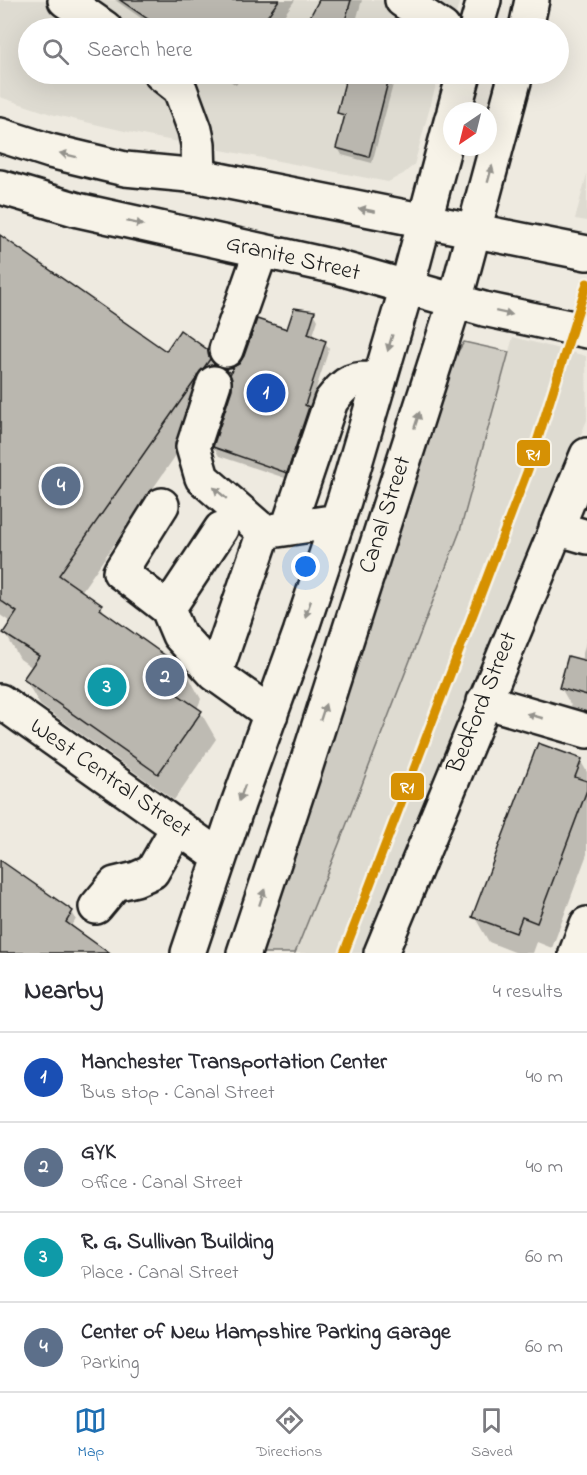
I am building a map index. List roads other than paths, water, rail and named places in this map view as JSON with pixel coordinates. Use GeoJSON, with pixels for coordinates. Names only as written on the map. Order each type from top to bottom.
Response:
{"type":"FeatureCollection","features":[{"type":"Feature","properties":{"kind":"street"},"geometry":{"type":"LineString","coordinates":[[65,0],[91,18]]}},
{"type":"Feature","properties":{"kind":"street"},"geometry":{"type":"LineString","coordinates":[[402,0],[428,18]]}},
{"type":"Feature","properties":{"kind":"street"},"geometry":{"type":"LineString","coordinates":[[479,18],[484,0]]}},
{"type":"Feature","properties":{"kind":"street"},"geometry":{"type":"LineString","coordinates":[[528,18],[532,0]]}},
{"type":"Feature","properties":{"kind":"street"},"geometry":{"type":"LineString","coordinates":[[174,84],[180,89],[195,130],[199,176]]}},
{"type":"Feature","properties":{"kind":"street"},"geometry":{"type":"LineString","coordinates":[[456,102],[461,84]]}},
{"type":"Feature","properties":{"kind":"street","name":"Canal Street"},"geometry":{"type":"LineString","coordinates":[[244,953],[455,301],[513,84]]}},
{"type":"Feature","properties":{"kind":"street"},"geometry":{"type":"LineString","coordinates":[[0,135],[50,151],[125,169],[199,176],[587,253]]}},
{"type":"Feature","properties":{"kind":"street","name":"Canal Street"},"geometry":{"type":"LineString","coordinates":[[188,953],[338,521],[407,287],[443,152]]}},
{"type":"Feature","properties":{"kind":"street","name":"Granite Street"},"geometry":{"type":"LineString","coordinates":[[0,186],[78,210],[336,267],[455,301],[587,331]]}},
{"type":"Feature","properties":{"kind":"street"},"geometry":{"type":"LineString","coordinates":[[226,350],[261,251]]}},
{"type":"Feature","properties":{"kind":"street"},"geometry":{"type":"LineString","coordinates":[[214,674],[331,400],[342,387],[353,379],[380,379]]}},
{"type":"Feature","properties":{"kind":"street"},"geometry":{"type":"LineString","coordinates":[[214,383],[193,447],[202,478],[276,530],[338,521]]}},
{"type":"Feature","properties":{"kind":"street","name":"Bedford Street"},"geometry":{"type":"LineString","coordinates":[[381,953],[587,454]]}},
{"type":"Feature","properties":{"kind":"street"},"geometry":{"type":"LineString","coordinates":[[162,505],[120,572],[168,609],[179,635],[214,674],[271,714]]}},
{"type":"Feature","properties":{"kind":"street"},"geometry":{"type":"LineString","coordinates":[[555,528],[587,537]]}},
{"type":"Feature","properties":{"kind":"street"},"geometry":{"type":"LineString","coordinates":[[168,609],[221,530]]}},
{"type":"Feature","properties":{"kind":"street"},"geometry":{"type":"LineString","coordinates":[[484,701],[587,731]]}},
{"type":"Feature","properties":{"kind":"street","name":"West Central Street"},"geometry":{"type":"LineString","coordinates":[[5,714],[220,857]]}},
{"type":"Feature","properties":{"kind":"street"},"geometry":{"type":"LineString","coordinates":[[96,907],[115,884],[152,872],[178,827]]}},
{"type":"Feature","properties":{"kind":"street"},"geometry":{"type":"LineString","coordinates":[[576,953],[587,924]]}},
{"type":"Feature","properties":{"kind":"place","name":"Manchester Transportation Center"},"geometry":{"type":"Point","coordinates":[266,393]}},
{"type":"Feature","properties":{"kind":"place","name":"Center of New Hampshire Parking Garage"},"geometry":{"type":"Point","coordinates":[61,486]}},
{"type":"Feature","properties":{"kind":"place","name":"GYK"},"geometry":{"type":"Point","coordinates":[165,677]}},
{"type":"Feature","properties":{"kind":"place","name":"R. G. Sullivan Building"},"geometry":{"type":"Point","coordinates":[107,687]}}]}
